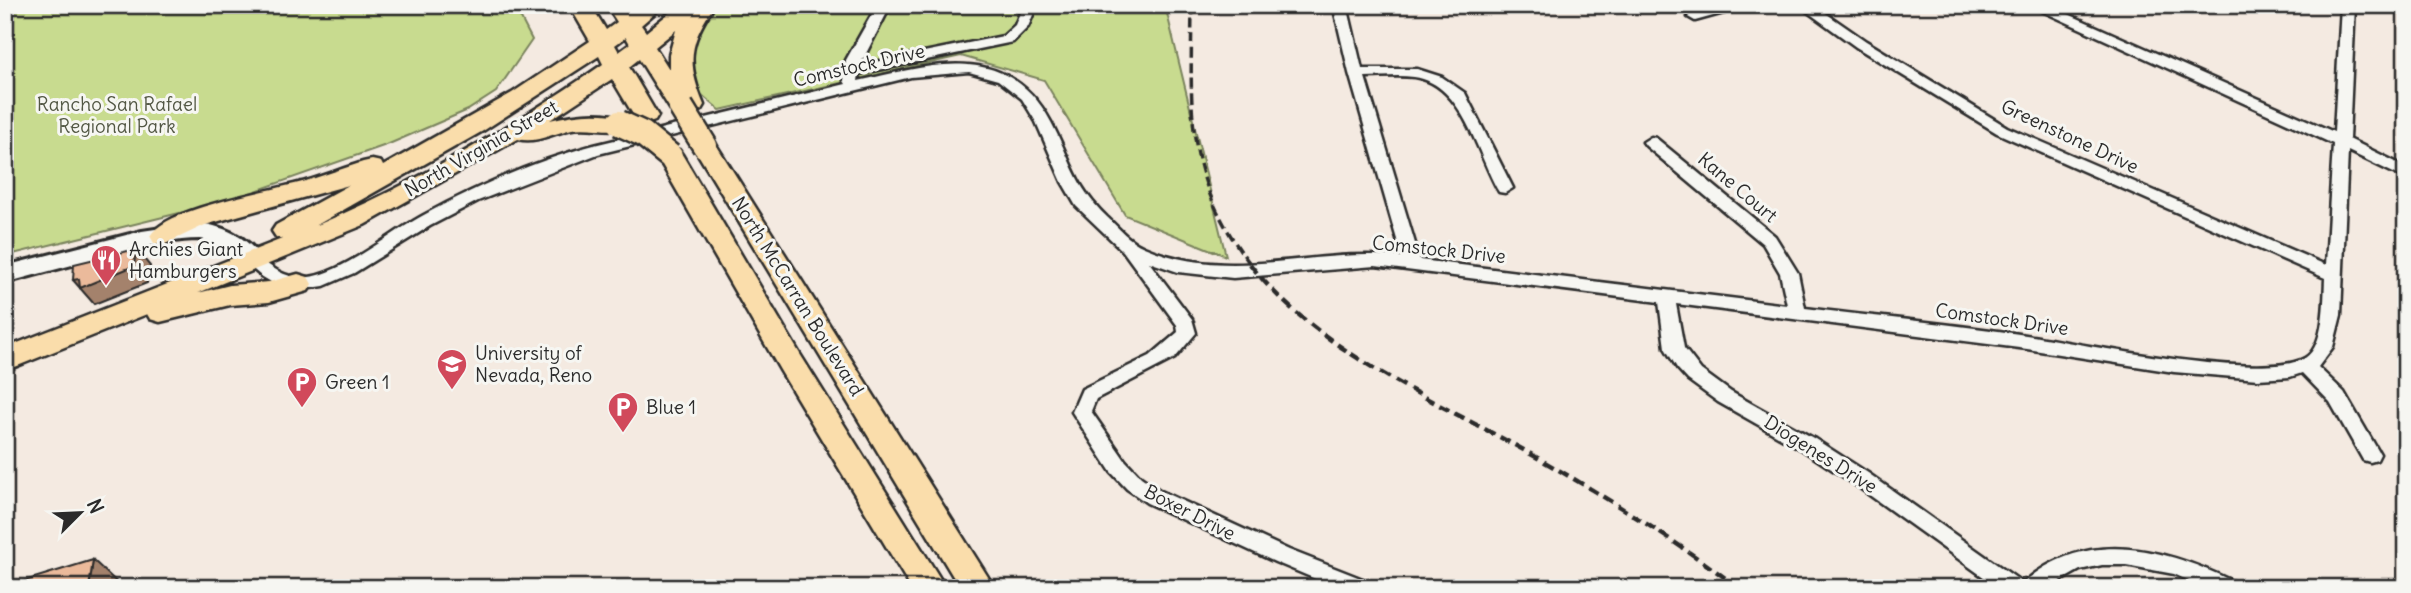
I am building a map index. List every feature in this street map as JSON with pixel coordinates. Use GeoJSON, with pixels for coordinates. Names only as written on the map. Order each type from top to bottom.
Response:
{"type":"FeatureCollection","features":[{"type":"Feature","properties":{"kind":"main road","name":"North McCarran Boulevard"},"geometry":{"type":"LineString","coordinates":[[580,5],[783,351],[929,588]]}},
{"type":"Feature","properties":{"kind":"main road","name":"North Virginia Street"},"geometry":{"type":"LineString","coordinates":[[251,260],[281,233],[549,79],[603,43],[623,15],[653,5]]}},
{"type":"Feature","properties":{"kind":"main road","name":"North Virginia Street"},"geometry":{"type":"LineString","coordinates":[[5,360],[251,260],[306,241],[392,200],[476,154],[615,66],[693,5]]}},
{"type":"Feature","properties":{"kind":"main road"},"geometry":{"type":"LineString","coordinates":[[687,106],[679,54],[684,32],[704,5]]}},
{"type":"Feature","properties":{"kind":"main road","name":"North McCarran Boulevard"},"geometry":{"type":"LineString","coordinates":[[623,15],[641,46],[687,106],[705,146],[978,588]]}},
{"type":"Feature","properties":{"kind":"main road"},"geometry":{"type":"LineString","coordinates":[[476,154],[556,125],[590,120],[619,123],[643,134],[670,156]]}},
{"type":"Feature","properties":{"kind":"main road"},"geometry":{"type":"LineString","coordinates":[[163,236],[195,218],[338,180],[459,133]]}},
{"type":"Feature","properties":{"kind":"main road"},"geometry":{"type":"LineString","coordinates":[[5,275],[163,236],[210,232],[251,260]]}},
{"type":"Feature","properties":{"kind":"main road"},"geometry":{"type":"LineString","coordinates":[[106,320],[164,311],[230,295],[269,292],[298,284]]}},
{"type":"Feature","properties":{"kind":"street"},"geometry":{"type":"LineString","coordinates":[[884,5],[853,60],[851,79],[998,43],[1016,33],[1030,5]]}},
{"type":"Feature","properties":{"kind":"street"},"geometry":{"type":"LineString","coordinates":[[1340,5],[1356,73],[1413,265]]}},
{"type":"Feature","properties":{"kind":"street"},"geometry":{"type":"LineString","coordinates":[[1695,17],[1746,5]]}},
{"type":"Feature","properties":{"kind":"street","name":"Greenstone Drive"},"geometry":{"type":"LineString","coordinates":[[1805,5],[1861,44],[2002,130],[2334,275]]}},
{"type":"Feature","properties":{"kind":"street"},"geometry":{"type":"LineString","coordinates":[[2036,5],[2340,141],[2406,174]]}},
{"type":"Feature","properties":{"kind":"street"},"geometry":{"type":"LineString","coordinates":[[2348,5],[2329,334],[2323,350],[2305,365],[2337,397],[2370,454]]}},
{"type":"Feature","properties":{"kind":"street","name":"Comstock Drive"},"geometry":{"type":"LineString","coordinates":[[298,284],[314,282],[348,269],[439,213],[486,191],[594,150],[851,79],[950,68],[986,72],[1016,85],[1028,96],[1044,122],[1070,182],[1082,202],[1126,245],[1165,262],[1206,271],[1242,271],[1375,260],[2026,342],[2105,357],[2262,373],[2293,370],[2305,365]]}},
{"type":"Feature","properties":{"kind":"street"},"geometry":{"type":"LineString","coordinates":[[1356,73],[1417,73],[1437,80],[1461,96],[1506,188]]}},
{"type":"Feature","properties":{"kind":"street","name":"Kane Court"},"geometry":{"type":"LineString","coordinates":[[1651,142],[1769,240],[1789,273],[1797,313]]}},
{"type":"Feature","properties":{"kind":"street","name":"Boxer Drive"},"geometry":{"type":"LineString","coordinates":[[1126,245],[1186,324],[1187,333],[1174,349],[1138,371],[1089,394],[1082,412],[1096,436],[1134,483],[1154,497],[1232,534],[1361,588]]}},
{"type":"Feature","properties":{"kind":"street"},"geometry":{"type":"LineString","coordinates":[[251,260],[276,279],[298,284]]}},
{"type":"Feature","properties":{"kind":"street","name":"Diogenes Drive"},"geometry":{"type":"LineString","coordinates":[[1667,297],[1670,336],[1675,351],[1699,379],[1848,469],[2015,588]]}},
{"type":"Feature","properties":{"kind":"street"},"geometry":{"type":"LineString","coordinates":[[2031,588],[2062,565],[2104,555],[2159,561],[2225,588]]}},
{"type":"Feature","properties":{"kind":"green space","name":"Rancho San Rafael Regional Park"},"geometry":{"type":"Polygon","coordinates":[[[5,5],[514,5],[532,40],[496,92],[468,110],[389,144],[224,202],[5,256],[5,5]]]}},
{"type":"Feature","properties":{"kind":"green space"},"geometry":{"type":"Polygon","coordinates":[[[714,5],[1165,5],[1226,256],[1125,215],[1044,80],[961,56],[720,110],[695,87],[688,67],[688,55],[695,33],[714,5]]]}},
{"type":"Feature","properties":{"kind":"building"},"geometry":{"type":"Polygon","coordinates":[[[136,249],[134,266],[80,288],[79,279],[73,280],[74,264],[136,249]]]}},
{"type":"Feature","properties":{"kind":"building"},"geometry":{"type":"Polygon","coordinates":[[[93,560],[89,588],[5,588],[5,587],[93,560]]]}},
{"type":"Feature","properties":{"kind":"railway"},"geometry":{"type":"LineString","coordinates":[[1192,5],[1192,110],[1202,172],[1229,233],[1251,265]]}},
{"type":"Feature","properties":{"kind":"railway"},"geometry":{"type":"LineString","coordinates":[[1250,264],[1276,294],[1340,346],[1411,390],[1520,448],[1604,497],[1739,588]]}},
{"type":"Feature","properties":{"kind":"place","name":"Archies Giant Hamburgers"},"geometry":{"type":"Point","coordinates":[106,287]}},
{"type":"Feature","properties":{"kind":"place","name":"University of Nevada, Reno"},"geometry":{"type":"Point","coordinates":[452,391]}},
{"type":"Feature","properties":{"kind":"place","name":"Green 1"},"geometry":{"type":"Point","coordinates":[302,409]}},
{"type":"Feature","properties":{"kind":"place","name":"Blue 1"},"geometry":{"type":"Point","coordinates":[623,434]}}]}
